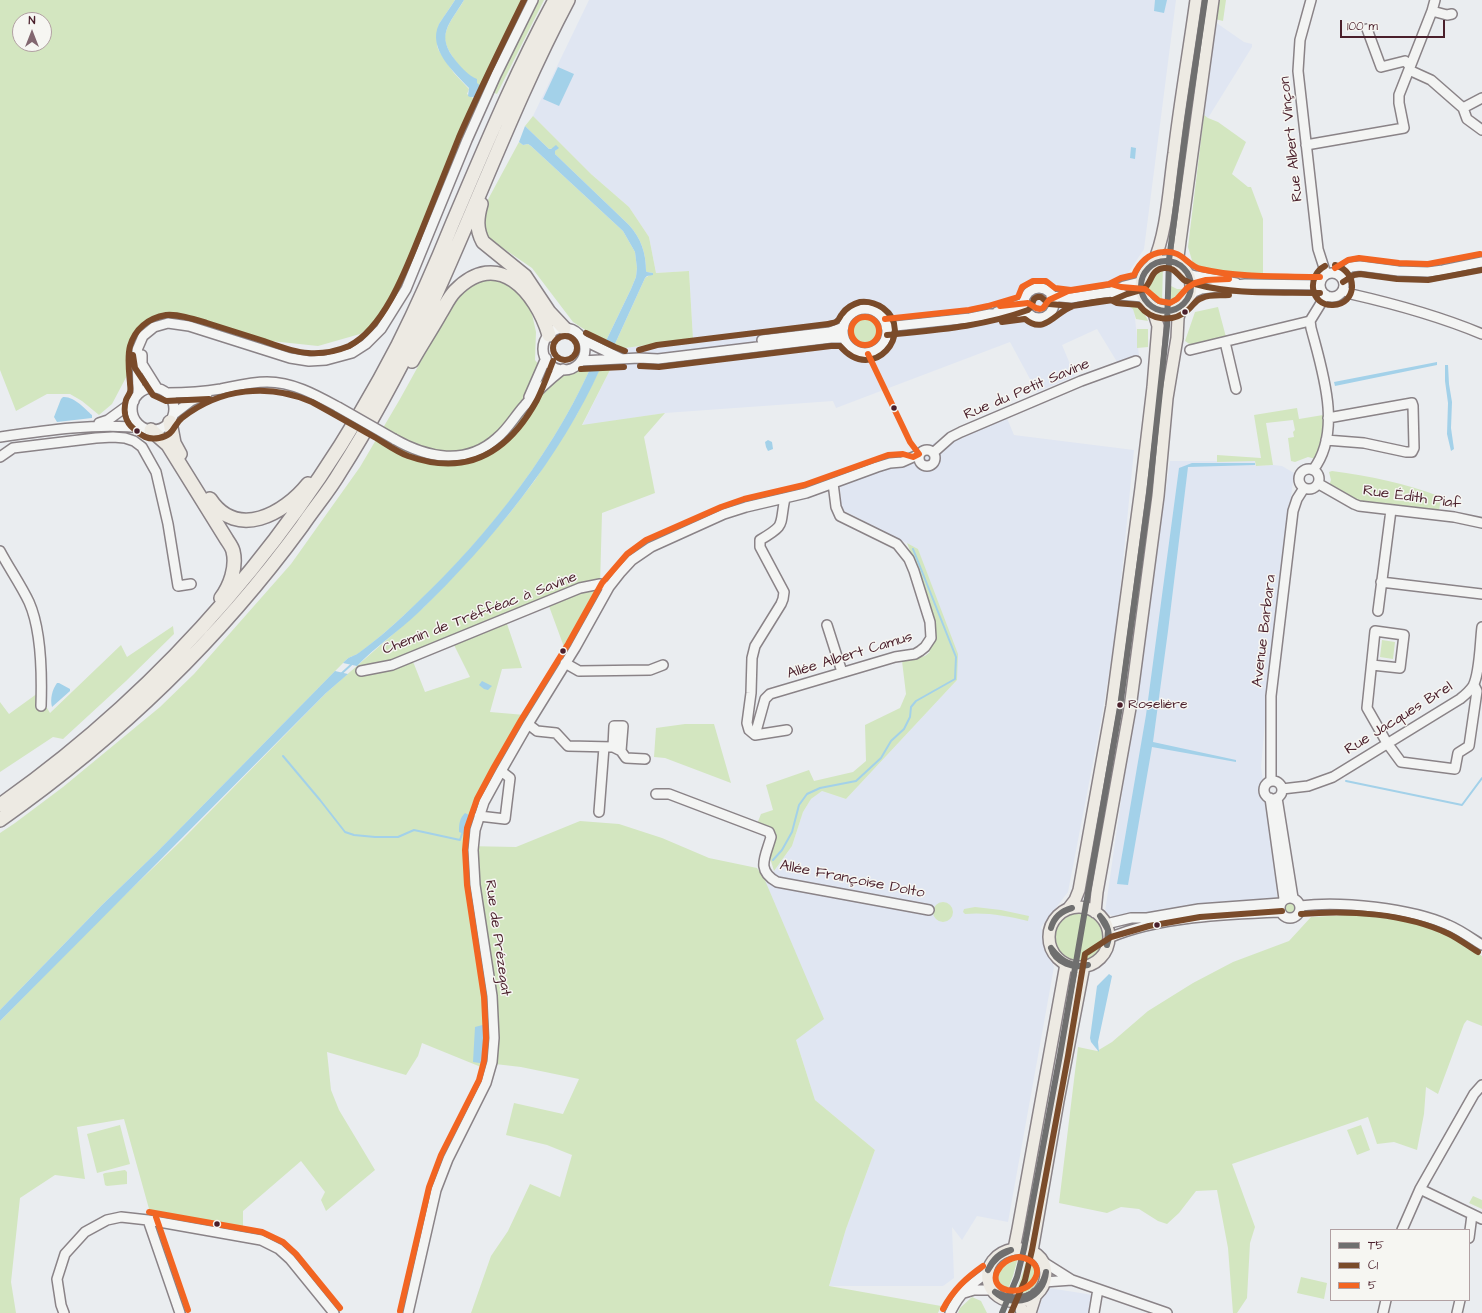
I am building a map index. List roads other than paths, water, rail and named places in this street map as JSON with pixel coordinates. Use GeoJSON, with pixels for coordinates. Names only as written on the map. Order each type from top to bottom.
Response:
{"type":"FeatureCollection","features":[{"type":"Feature","properties":{"kind":"highway"},"geometry":{"type":"LineString","coordinates":[[0,805],[45,772],[99,728],[175,656],[239,586],[276,539],[317,482],[360,414],[398,344],[434,266],[524,59],[555,0]]}},
{"type":"Feature","properties":{"kind":"highway"},"geometry":{"type":"LineString","coordinates":[[0,820],[35,795],[107,738],[172,677],[254,589],[287,547],[339,474],[380,406],[437,292],[530,77],[568,0]]}},
{"type":"Feature","properties":{"kind":"highway"},"geometry":{"type":"LineString","coordinates":[[496,154],[497,167],[478,215],[477,226],[480,235],[483,242],[525,276],[549,312],[564,328]]}},
{"type":"Feature","properties":{"kind":"highway"},"geometry":{"type":"LineString","coordinates":[[380,406],[393,394],[454,291],[468,280],[480,275],[494,273],[506,276],[516,281],[526,290],[535,303],[544,320],[549,335]]}},
{"type":"Feature","properties":{"kind":"highway"},"geometry":{"type":"LineString","coordinates":[[172,418],[174,442],[182,458],[214,506],[230,518],[244,520],[271,514],[298,494],[307,485],[330,453],[338,449]]}},
{"type":"Feature","properties":{"kind":"highway"},"geometry":{"type":"LineString","coordinates":[[148,429],[168,445],[233,552],[234,565],[228,586],[222,596],[183,639],[175,656]]}},
{"type":"Feature","properties":{"kind":"main road"},"geometry":{"type":"LineString","coordinates":[[1068,909],[1075,900],[1079,890],[1094,816],[1112,706],[1153,387],[1158,326],[1152,307],[1143,297],[1140,290],[1140,282],[1145,271],[1153,263],[1157,254],[1163,229],[1196,0]]}},
{"type":"Feature","properties":{"kind":"main road"},"geometry":{"type":"LineString","coordinates":[[1095,912],[1097,892],[1130,708],[1158,496],[1167,398],[1177,338],[1178,318],[1191,286],[1188,274],[1181,265],[1178,257],[1213,0]]}},
{"type":"Feature","properties":{"kind":"main road"},"geometry":{"type":"LineString","coordinates":[[1153,263],[1169,260],[1181,265]]}},
{"type":"Feature","properties":{"kind":"main road"},"geometry":{"type":"LineString","coordinates":[[1152,307],[1167,311],[1175,309],[1185,302]]}},
{"type":"Feature","properties":{"kind":"main road"},"geometry":{"type":"LineString","coordinates":[[1076,907],[1084,907],[1095,912],[1106,924],[1109,938],[1104,953],[1092,964],[1075,966],[1066,964],[1053,952],[1049,942],[1049,935],[1053,922],[1062,912],[1076,907]]}},
{"type":"Feature","properties":{"kind":"main road"},"geometry":{"type":"LineString","coordinates":[[1014,1249],[1066,964]]}},
{"type":"Feature","properties":{"kind":"main road"},"geometry":{"type":"LineString","coordinates":[[1032,1251],[1084,966]]}},
{"type":"Feature","properties":{"kind":"main road"},"geometry":{"type":"LineString","coordinates":[[1030,1313],[1036,1294],[1044,1282],[1046,1274],[1045,1263],[1032,1251],[1014,1249],[1003,1252],[991,1263],[988,1272],[988,1282],[992,1290],[1002,1298],[1011,1301],[1019,1301],[1028,1299],[1036,1294]]}},
{"type":"Feature","properties":{"kind":"main road"},"geometry":{"type":"LineString","coordinates":[[1019,1301],[1022,1313]]}},
{"type":"Feature","properties":{"kind":"street"},"geometry":{"type":"LineString","coordinates":[[148,429],[140,426],[134,418],[132,412],[136,398],[138,350],[143,336],[154,327],[168,323],[189,326],[290,358],[309,361],[326,360],[352,353],[366,344],[381,329],[406,289],[467,140],[496,75],[533,0]]}},
{"type":"Feature","properties":{"kind":"street","name":"Rue Albert Vinçon"},"geometry":{"type":"LineString","coordinates":[[1311,0],[1300,40],[1298,57],[1299,87],[1318,249],[1326,274]]}},
{"type":"Feature","properties":{"kind":"street"},"geometry":{"type":"LineString","coordinates":[[1306,145],[1404,128],[1399,95],[1435,0]]}},
{"type":"Feature","properties":{"kind":"street"},"geometry":{"type":"LineString","coordinates":[[1432,11],[1447,15],[1452,14]]}},
{"type":"Feature","properties":{"kind":"street"},"geometry":{"type":"LineString","coordinates":[[1367,29],[1381,67],[1405,61],[1409,68],[1431,80],[1463,108],[1467,119],[1482,130]]}},
{"type":"Feature","properties":{"kind":"street"},"geometry":{"type":"LineString","coordinates":[[1463,108],[1482,98]]}},
{"type":"Feature","properties":{"kind":"street"},"geometry":{"type":"LineString","coordinates":[[1339,275],[1352,267],[1360,266],[1418,272],[1443,270],[1482,262]]}},
{"type":"Feature","properties":{"kind":"street"},"geometry":{"type":"LineString","coordinates":[[1333,273],[1339,275],[1344,280],[1341,294],[1334,297],[1326,295],[1322,291],[1320,285],[1322,279],[1326,274],[1333,273]]}},
{"type":"Feature","properties":{"kind":"street"},"geometry":{"type":"LineString","coordinates":[[1188,274],[1202,278],[1245,284],[1320,285]]}},
{"type":"Feature","properties":{"kind":"street"},"geometry":{"type":"LineString","coordinates":[[1025,307],[1028,293],[1035,289],[1044,289],[1052,296],[1071,298],[1111,292],[1124,286],[1140,282]]}},
{"type":"Feature","properties":{"kind":"street"},"geometry":{"type":"LineString","coordinates":[[1185,302],[1194,292],[1201,289],[1245,284]]}},
{"type":"Feature","properties":{"kind":"street"},"geometry":{"type":"LineString","coordinates":[[1343,290],[1350,294],[1425,313],[1453,322],[1482,334]]}},
{"type":"Feature","properties":{"kind":"street"},"geometry":{"type":"LineString","coordinates":[[1111,292],[1143,297]]}},
{"type":"Feature","properties":{"kind":"street"},"geometry":{"type":"LineString","coordinates":[[1313,470],[1320,461],[1326,440],[1328,404],[1310,321],[1326,295]]}},
{"type":"Feature","properties":{"kind":"street"},"geometry":{"type":"LineString","coordinates":[[1052,296],[1053,307]]}},
{"type":"Feature","properties":{"kind":"street"},"geometry":{"type":"LineString","coordinates":[[1025,307],[1033,316],[1041,317],[1048,314],[1053,307],[1071,298]]}},
{"type":"Feature","properties":{"kind":"street"},"geometry":{"type":"LineString","coordinates":[[886,327],[970,318],[990,314],[1011,314],[1025,307]]}},
{"type":"Feature","properties":{"kind":"street"},"geometry":{"type":"LineString","coordinates":[[860,310],[875,312],[883,318],[886,327],[887,334],[885,341],[881,346],[870,352],[863,353],[856,351],[848,345],[844,338],[844,327],[846,320],[852,314],[860,310]]}},
{"type":"Feature","properties":{"kind":"street"},"geometry":{"type":"LineString","coordinates":[[1190,350],[1310,321]]}},
{"type":"Feature","properties":{"kind":"street"},"geometry":{"type":"LineString","coordinates":[[154,327],[145,340],[141,351],[142,364],[157,388],[167,393],[186,393],[245,383],[260,382],[284,384],[300,388],[338,407],[410,448],[423,453],[440,456],[461,456],[481,450],[496,439],[525,405],[552,377],[563,369]]}},
{"type":"Feature","properties":{"kind":"street"},"geometry":{"type":"LineString","coordinates":[[646,357],[658,353],[830,332],[844,327]]}},
{"type":"Feature","properties":{"kind":"street"},"geometry":{"type":"LineString","coordinates":[[583,340],[585,351],[581,361],[576,366],[563,369],[556,368],[550,364],[546,358],[544,346],[549,335],[558,329],[564,328],[575,331],[583,340],[622,358]]}},
{"type":"Feature","properties":{"kind":"street"},"geometry":{"type":"LineString","coordinates":[[581,361],[646,357],[658,359],[831,338],[844,338]]}},
{"type":"Feature","properties":{"kind":"street"},"geometry":{"type":"LineString","coordinates":[[1226,342],[1236,389]]}},
{"type":"Feature","properties":{"kind":"street"},"geometry":{"type":"LineString","coordinates":[[525,405],[546,358]]}},
{"type":"Feature","properties":{"kind":"street","name":"Rue du Petit Savine"},"geometry":{"type":"LineString","coordinates":[[933,453],[950,438],[961,432],[1081,381],[1136,361]]}},
{"type":"Feature","properties":{"kind":"street"},"geometry":{"type":"LineString","coordinates":[[90,426],[108,420],[146,389],[157,388]]}},
{"type":"Feature","properties":{"kind":"street"},"geometry":{"type":"LineString","coordinates":[[0,437],[90,426],[118,426],[148,429],[162,428],[172,418],[202,396],[222,388]]}},
{"type":"Feature","properties":{"kind":"street"},"geometry":{"type":"LineString","coordinates":[[167,393],[174,405],[172,418]]}},
{"type":"Feature","properties":{"kind":"street"},"geometry":{"type":"LineString","coordinates":[[1326,440],[1364,443],[1406,452],[1412,452],[1414,448],[1412,403],[1328,418]]}},
{"type":"Feature","properties":{"kind":"street"},"geometry":{"type":"LineString","coordinates":[[0,430],[16,435]]}},
{"type":"Feature","properties":{"kind":"street"},"geometry":{"type":"LineString","coordinates":[[42,432],[46,444]]}},
{"type":"Feature","properties":{"kind":"street"},"geometry":{"type":"LineString","coordinates":[[0,457],[13,448],[76,440],[114,437],[134,441],[142,447],[156,472],[168,524],[178,586],[190,584]]}},
{"type":"Feature","properties":{"kind":"street","name":"Rue du Petit Savine"},"geometry":{"type":"LineString","coordinates":[[609,587],[632,560],[651,547],[724,514],[746,507],[806,493],[890,463],[920,458],[926,450],[933,453],[935,459],[930,465],[924,466],[920,458]]}},
{"type":"Feature","properties":{"kind":"street"},"geometry":{"type":"LineString","coordinates":[[1310,469],[1313,470],[1320,477],[1319,484],[1314,489],[1304,488],[1300,483],[1300,476],[1304,471],[1310,469]]}},
{"type":"Feature","properties":{"kind":"street","name":"Allée Albert Camus"},"geometry":{"type":"LineString","coordinates":[[754,735],[765,699],[770,694],[895,657],[914,654],[929,643],[931,638],[930,622],[914,570],[909,559],[897,544],[840,516],[836,507],[833,483]]}},
{"type":"Feature","properties":{"kind":"street","name":"Rue Édith Piaf"},"geometry":{"type":"LineString","coordinates":[[1319,484],[1360,506],[1454,517],[1482,523]]}},
{"type":"Feature","properties":{"kind":"street","name":"Avenue Barbara"},"geometry":{"type":"LineString","coordinates":[[1271,781],[1271,696],[1293,511],[1304,488]]}},
{"type":"Feature","properties":{"kind":"street"},"geometry":{"type":"LineString","coordinates":[[785,498],[781,525],[775,531],[760,540],[760,546],[784,592],[784,596],[781,604],[754,646],[752,658],[751,693],[747,723],[749,730],[754,735],[787,730]]}},
{"type":"Feature","properties":{"kind":"street"},"geometry":{"type":"LineString","coordinates":[[1378,611],[1391,510]]}},
{"type":"Feature","properties":{"kind":"street"},"geometry":{"type":"LineString","coordinates":[[0,551],[29,603],[35,622],[42,677],[41,706]]}},
{"type":"Feature","properties":{"kind":"street"},"geometry":{"type":"LineString","coordinates":[[1382,582],[1482,594]]}},
{"type":"Feature","properties":{"kind":"street","name":"Chemin de Tréfféac à Savine"},"geometry":{"type":"LineString","coordinates":[[361,671],[392,665],[580,588],[600,584],[609,587]]}},
{"type":"Feature","properties":{"kind":"street","name":"Rue de Prézegat"},"geometry":{"type":"LineString","coordinates":[[408,1313],[436,1190],[448,1158],[486,1084],[492,1062],[494,1038],[492,996],[475,885],[473,850],[475,830],[484,802],[501,771],[609,587]]}},
{"type":"Feature","properties":{"kind":"street"},"geometry":{"type":"LineString","coordinates":[[827,625],[842,672]]}},
{"type":"Feature","properties":{"kind":"street"},"geometry":{"type":"LineString","coordinates":[[1372,665],[1400,668],[1404,635],[1375,631],[1367,708],[1387,743],[1401,762],[1455,769],[1458,752],[1469,746],[1477,691],[1482,627]]}},
{"type":"Feature","properties":{"kind":"street"},"geometry":{"type":"LineString","coordinates":[[565,663],[579,671],[650,670],[663,665]]}},
{"type":"Feature","properties":{"kind":"street","name":"Rue Jacques Brel"},"geometry":{"type":"LineString","coordinates":[[1282,788],[1308,786],[1333,777],[1460,699],[1468,692],[1477,679]]}},
{"type":"Feature","properties":{"kind":"street"},"geometry":{"type":"LineString","coordinates":[[528,724],[537,731],[556,733],[568,746],[612,749],[626,758],[645,759]]}},
{"type":"Feature","properties":{"kind":"street"},"geometry":{"type":"LineString","coordinates":[[598,812],[612,749]]}},
{"type":"Feature","properties":{"kind":"street"},"geometry":{"type":"LineString","coordinates":[[479,816],[505,819],[510,778],[501,771]]}},
{"type":"Feature","properties":{"kind":"street"},"geometry":{"type":"LineString","coordinates":[[1271,781],[1277,782],[1282,788],[1281,794],[1274,798],[1265,795],[1264,789],[1266,784],[1271,781]]}},
{"type":"Feature","properties":{"kind":"street","name":"Allée Françoise Dolto"},"geometry":{"type":"LineString","coordinates":[[656,794],[669,794],[769,832],[771,837],[764,857],[764,870],[770,878],[777,882],[929,910]]}},
{"type":"Feature","properties":{"kind":"street"},"geometry":{"type":"LineString","coordinates":[[1109,938],[1129,930],[1166,922],[1232,914],[1284,903],[1298,901],[1300,906],[1299,913],[1294,918],[1284,917],[1284,903],[1274,798]]}},
{"type":"Feature","properties":{"kind":"street"},"geometry":{"type":"LineString","coordinates":[[1106,924],[1131,918],[1147,918],[1199,909],[1284,903]]}},
{"type":"Feature","properties":{"kind":"street"},"geometry":{"type":"LineString","coordinates":[[1300,906],[1355,906],[1414,914],[1449,925],[1482,945]]}},
{"type":"Feature","properties":{"kind":"street"},"geometry":{"type":"LineString","coordinates":[[1402,1229],[1420,1189],[1474,1094],[1482,1085]]}},
{"type":"Feature","properties":{"kind":"street"},"geometry":{"type":"LineString","coordinates":[[1420,1189],[1482,1219]]}},
{"type":"Feature","properties":{"kind":"street"},"geometry":{"type":"LineString","coordinates":[[1470,1230],[1472,1215]]}},
{"type":"Feature","properties":{"kind":"street"},"geometry":{"type":"LineString","coordinates":[[64,1313],[61,1305],[58,1279],[65,1254],[86,1232],[107,1220],[121,1217],[148,1220],[261,1240],[279,1249],[290,1259],[334,1313]]}},
{"type":"Feature","properties":{"kind":"street"},"geometry":{"type":"LineString","coordinates":[[148,1220],[180,1313]]}},
{"type":"Feature","properties":{"kind":"street"},"geometry":{"type":"LineString","coordinates":[[1045,1263],[1072,1280],[1167,1313]]}},
{"type":"Feature","properties":{"kind":"street"},"geometry":{"type":"LineString","coordinates":[[950,1313],[960,1295],[966,1288],[988,1272]]}},
{"type":"Feature","properties":{"kind":"street"},"geometry":{"type":"LineString","coordinates":[[1044,1282],[1072,1280]]}},
{"type":"Feature","properties":{"kind":"street"},"geometry":{"type":"LineString","coordinates":[[1094,1313],[1098,1289]]}},
{"type":"Feature","properties":{"kind":"street"},"geometry":{"type":"LineString","coordinates":[[960,1295],[974,1290],[992,1290]]}},
{"type":"Feature","properties":{"kind":"street"},"geometry":{"type":"LineString","coordinates":[[1383,1313],[1386,1301]]}},
{"type":"Feature","properties":{"kind":"street"},"geometry":{"type":"LineString","coordinates":[[1458,1313],[1460,1301]]}},
{"type":"Feature","properties":{"kind":"water"},"geometry":{"type":"Polygon","coordinates":[[[455,0],[464,0],[446,30],[446,44],[456,61],[468,74],[477,79],[477,83],[482,87],[476,100],[473,97],[468,96],[469,88],[444,59],[439,51],[437,42],[436,33],[439,24],[455,0]]]}},
{"type":"Feature","properties":{"kind":"water"},"geometry":{"type":"Polygon","coordinates":[[[1155,0],[1167,0],[1164,13],[1154,11],[1155,0]]]}},
{"type":"Feature","properties":{"kind":"water"},"geometry":{"type":"Polygon","coordinates":[[[558,67],[574,74],[559,106],[543,99],[558,67]]]}},
{"type":"Feature","properties":{"kind":"water"},"geometry":{"type":"Polygon","coordinates":[[[525,126],[549,149],[556,145],[559,148],[555,151],[555,154],[629,225],[637,235],[642,246],[646,271],[653,273],[653,275],[645,278],[614,346],[605,343],[636,277],[637,268],[635,252],[623,231],[531,146],[528,144],[523,145],[519,142],[525,126]]]}},
{"type":"Feature","properties":{"kind":"water"},"geometry":{"type":"Polygon","coordinates":[[[1131,147],[1136,148],[1135,159],[1130,158],[1131,147]]]}},
{"type":"Feature","properties":{"kind":"water"},"geometry":{"type":"Polygon","coordinates":[[[1437,362],[1437,365],[1335,386],[1334,382],[1437,362]]]}},
{"type":"Feature","properties":{"kind":"water"},"geometry":{"type":"Polygon","coordinates":[[[1445,365],[1448,365],[1452,402],[1451,428],[1454,449],[1451,451],[1447,434],[1448,403],[1445,381],[1445,365]]]}},
{"type":"Feature","properties":{"kind":"water"},"geometry":{"type":"Polygon","coordinates":[[[601,367],[585,401],[566,434],[522,498],[472,558],[419,612],[357,666],[343,663],[371,644],[402,617],[457,562],[483,533],[532,470],[573,404],[590,369],[601,367]]]}},
{"type":"Feature","properties":{"kind":"water"},"geometry":{"type":"Polygon","coordinates":[[[63,397],[67,397],[79,403],[92,415],[92,418],[57,422],[54,417],[63,397]]]}},
{"type":"Feature","properties":{"kind":"water"},"geometry":{"type":"Polygon","coordinates":[[[768,440],[772,442],[773,449],[768,451],[765,442],[768,440]]]}},
{"type":"Feature","properties":{"kind":"water"},"geometry":{"type":"Polygon","coordinates":[[[1192,463],[1255,463],[1255,465],[1188,467],[1153,742],[1236,760],[1236,762],[1152,747],[1128,885],[1117,884],[1146,715],[1179,468],[1192,463]]]}},
{"type":"Feature","properties":{"kind":"water"},"geometry":{"type":"Polygon","coordinates":[[[335,671],[348,674],[326,693],[0,1021],[0,1010],[102,905],[156,853],[335,671]]]}},
{"type":"Feature","properties":{"kind":"water"},"geometry":{"type":"Polygon","coordinates":[[[482,681],[492,686],[488,690],[484,689],[479,685],[482,681]]]}},
{"type":"Feature","properties":{"kind":"water"},"geometry":{"type":"Polygon","coordinates":[[[57,683],[70,689],[70,691],[52,707],[52,695],[57,683]]]}},
{"type":"Feature","properties":{"kind":"water"},"geometry":{"type":"Polygon","coordinates":[[[465,813],[469,815],[469,820],[468,828],[464,834],[459,832],[459,827],[460,820],[465,813]]]}},
{"type":"Feature","properties":{"kind":"water"},"geometry":{"type":"Polygon","coordinates":[[[1109,974],[1112,976],[1098,1042],[1099,1052],[1091,1042],[1090,1038],[1097,986],[1109,974]]]}},
{"type":"Feature","properties":{"kind":"water"},"geometry":{"type":"Polygon","coordinates":[[[490,1023],[491,1037],[486,1064],[473,1062],[475,1027],[490,1023]]]}},
{"type":"Feature","properties":{"kind":"waterway"},"geometry":{"type":"LineString","coordinates":[[773,860],[782,850],[792,832],[799,805],[807,794],[820,788],[856,781],[881,758],[891,741],[904,729],[910,717],[911,707],[916,701],[955,679],[956,657],[913,549]]}},
{"type":"Feature","properties":{"kind":"waterway"},"geometry":{"type":"LineString","coordinates":[[341,674],[353,663]]}},
{"type":"Feature","properties":{"kind":"waterway"},"geometry":{"type":"LineString","coordinates":[[283,756],[345,832],[354,835],[375,837],[398,837],[414,830],[460,840],[462,834]]}},
{"type":"Feature","properties":{"kind":"waterway"},"geometry":{"type":"LineString","coordinates":[[1346,781],[1462,805],[1482,778]]}},
{"type":"Feature","properties":{"kind":"place","name":"Roselière"},"geometry":{"type":"Point","coordinates":[1120,705]}}]}
